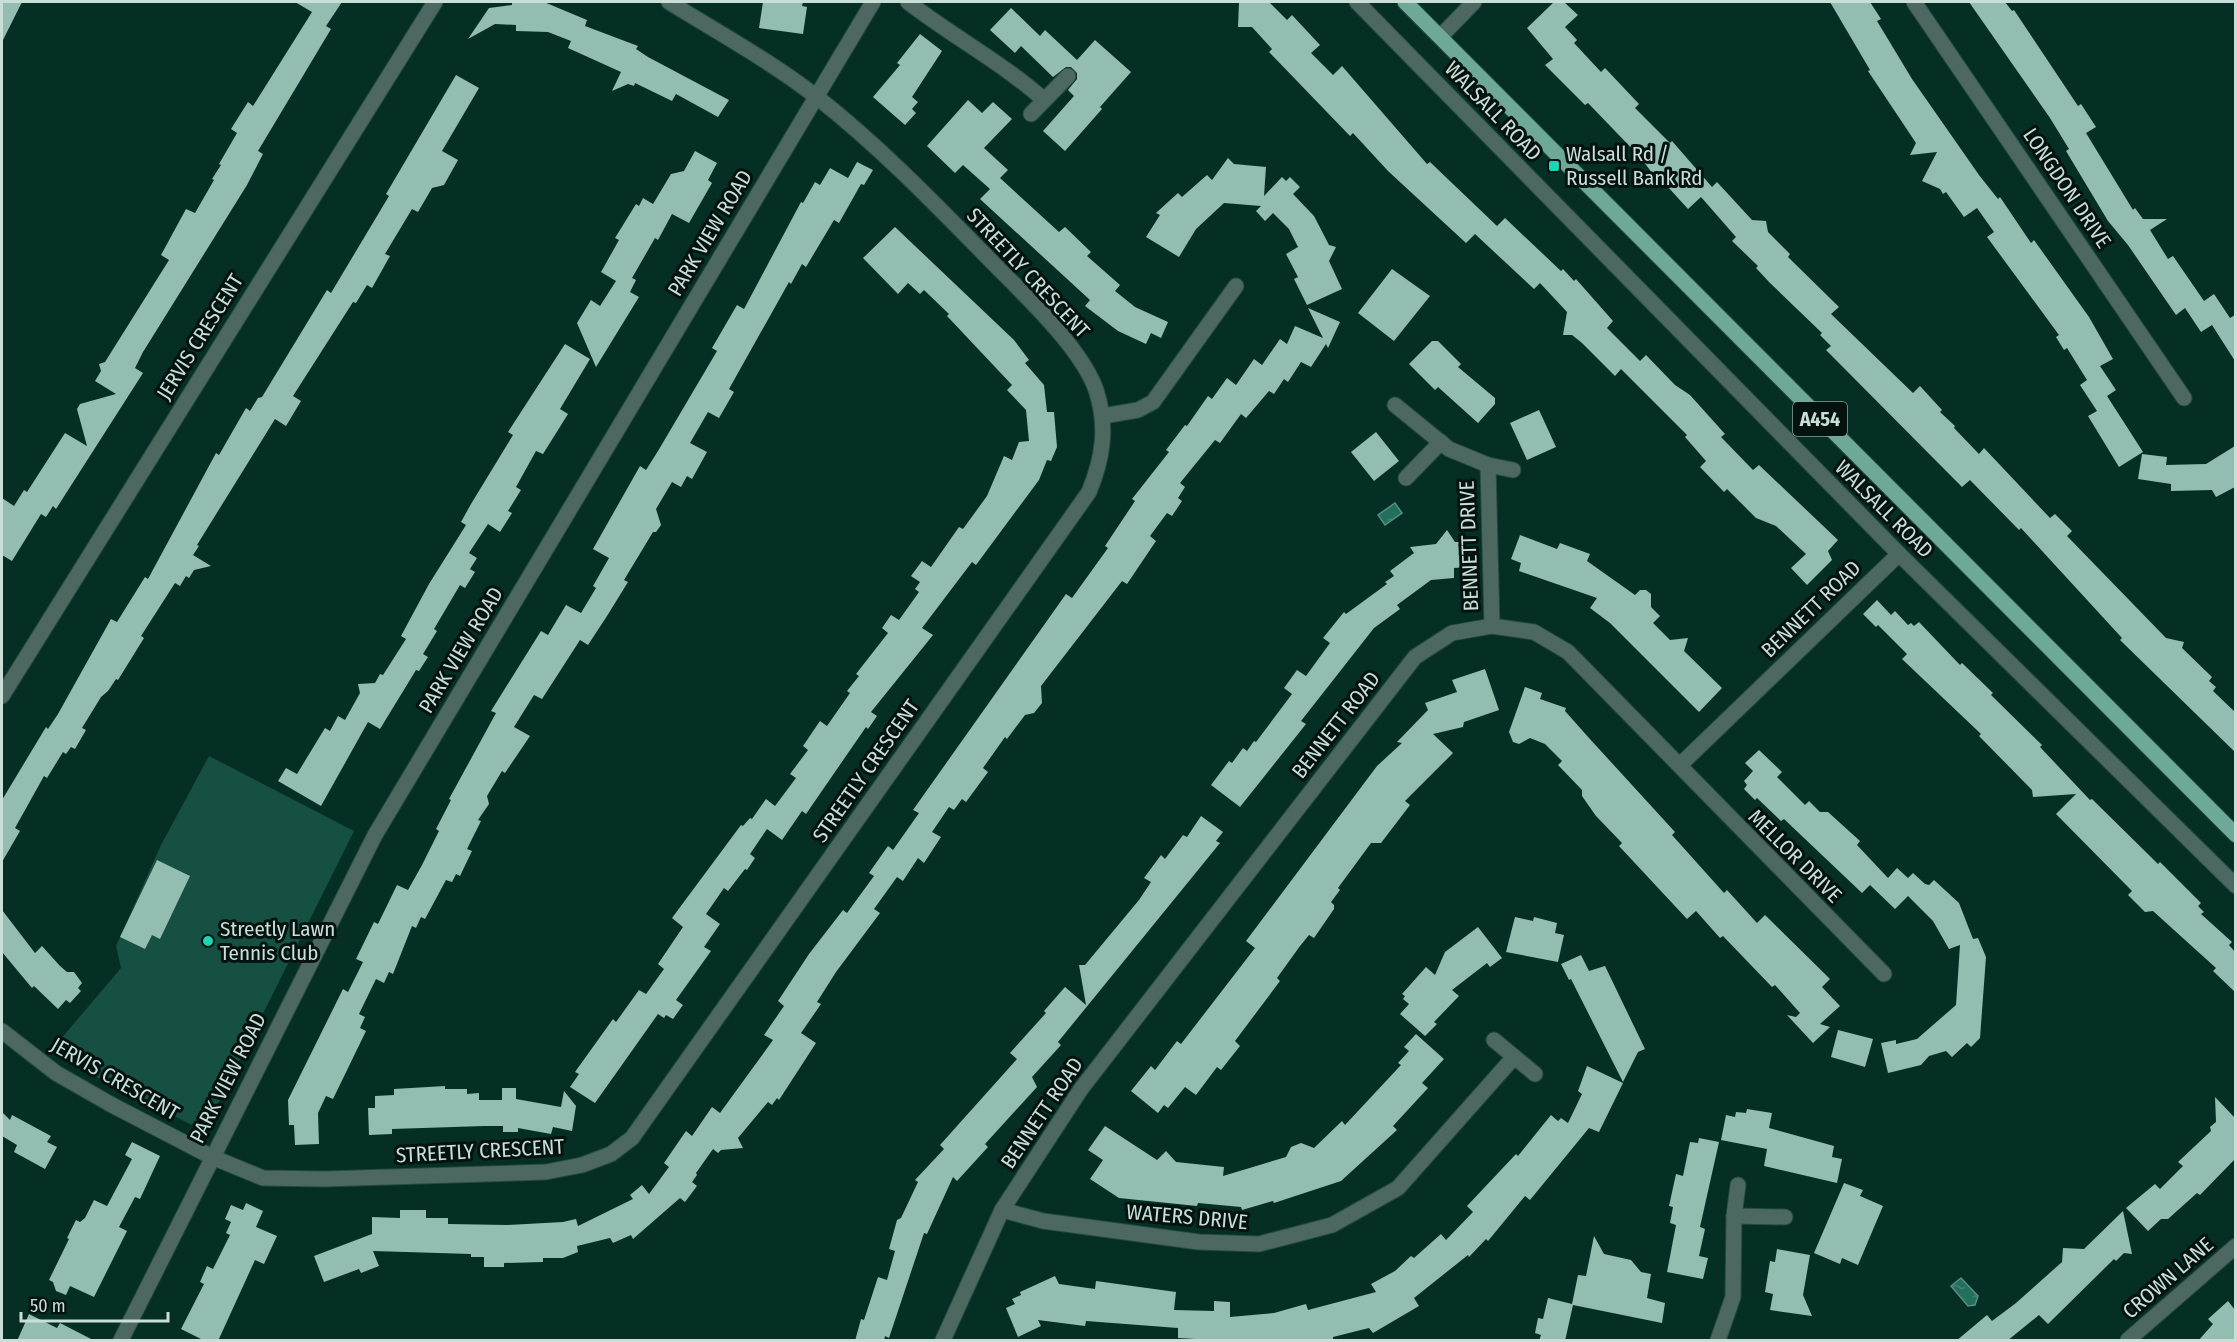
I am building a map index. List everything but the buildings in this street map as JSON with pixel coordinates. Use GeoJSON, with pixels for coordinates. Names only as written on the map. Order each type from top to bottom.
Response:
{"type":"FeatureCollection","features":[{"type":"Feature","properties":{"kind":"main road","name":"WALSALL ROAD"},"geometry":{"type":"LineString","coordinates":[[1405,2],[2235,835]]}},
{"type":"Feature","properties":{"kind":"street","name":"JERVIS CRESCENT"},"geometry":{"type":"LineString","coordinates":[[2,696],[435,2]]}},
{"type":"Feature","properties":{"kind":"street"},"geometry":{"type":"LineString","coordinates":[[669,2],[816,97]]}},
{"type":"Feature","properties":{"kind":"street","name":"PARK VIEW ROAD"},"geometry":{"type":"LineString","coordinates":[[121,1341],[375,835],[873,2]]}},
{"type":"Feature","properties":{"kind":"street"},"geometry":{"type":"LineString","coordinates":[[908,2],[956,38],[1012,72],[1043,99]]}},
{"type":"Feature","properties":{"kind":"street","name":"WALSALL ROAD"},"geometry":{"type":"LineString","coordinates":[[1357,2],[1899,554],[2235,886]]}},
{"type":"Feature","properties":{"kind":"street"},"geometry":{"type":"LineString","coordinates":[[1441,36],[1474,2]]}},
{"type":"Feature","properties":{"kind":"street","name":"LONGDON DRIVE"},"geometry":{"type":"LineString","coordinates":[[1914,2],[2184,398]]}},
{"type":"Feature","properties":{"kind":"street"},"geometry":{"type":"LineString","coordinates":[[1031,114],[1043,99],[1068,76]]}},
{"type":"Feature","properties":{"kind":"street","name":"STREETLY CRESCENT"},"geometry":{"type":"LineString","coordinates":[[212,1157],[247,1173],[280,1180],[546,1172],[582,1165],[611,1154],[632,1138],[1089,492],[1098,470],[1103,445],[1103,416],[1095,388],[1084,366],[1033,304],[893,161],[816,97]]}},
{"type":"Feature","properties":{"kind":"street"},"geometry":{"type":"LineString","coordinates":[[1103,416],[1138,410],[1153,402],[1236,286]]}},
{"type":"Feature","properties":{"kind":"street","name":"BENNETT DRIVE"},"geometry":{"type":"LineString","coordinates":[[1395,405],[1449,449],[1488,465],[1513,470]]}},
{"type":"Feature","properties":{"kind":"street"},"geometry":{"type":"LineString","coordinates":[[1406,478],[1441,442]]}},
{"type":"Feature","properties":{"kind":"street","name":"BENNETT DRIVE"},"geometry":{"type":"LineString","coordinates":[[1488,465],[1492,626]]}},
{"type":"Feature","properties":{"kind":"street","name":"BENNETT ROAD"},"geometry":{"type":"LineString","coordinates":[[943,1341],[1002,1210],[1081,1089],[1416,657],[1452,633],[1492,626],[1534,632],[1568,652],[1680,765],[1899,554]]}},
{"type":"Feature","properties":{"kind":"street","name":"MELLOR DRIVE"},"geometry":{"type":"LineString","coordinates":[[1680,765],[1707,797],[1884,975]]}},
{"type":"Feature","properties":{"kind":"street","name":"JERVIS CRESCENT"},"geometry":{"type":"LineString","coordinates":[[2,1031],[56,1073],[212,1157]]}},
{"type":"Feature","properties":{"kind":"street"},"geometry":{"type":"LineString","coordinates":[[1494,1040],[1535,1074]]}},
{"type":"Feature","properties":{"kind":"street","name":"WATERS DRIVE"},"geometry":{"type":"LineString","coordinates":[[1002,1210],[1043,1221],[1199,1242],[1259,1244],[1332,1225],[1398,1188],[1514,1057]]}},
{"type":"Feature","properties":{"kind":"street"},"geometry":{"type":"LineString","coordinates":[[1718,1341],[1733,1298],[1734,1216],[1738,1185]]}},
{"type":"Feature","properties":{"kind":"street"},"geometry":{"type":"LineString","coordinates":[[1734,1216],[1785,1216]]}},
{"type":"Feature","properties":{"kind":"street","name":"CROWN LANE"},"geometry":{"type":"LineString","coordinates":[[2128,1341],[2235,1246]]}},
{"type":"Feature","properties":{"kind":"shaded area","name":"Streetly Lawn Tennis Club"},"geometry":{"type":"Polygon","coordinates":[[[209,756],[354,831],[207,1126],[196,1127],[49,1053],[121,968],[116,946],[161,845],[209,756]]]}},
{"type":"Feature","properties":{"kind":"water"},"geometry":{"type":"Polygon","coordinates":[[[1395,503],[1402,513],[1385,525],[1378,515],[1395,503]]]}},
{"type":"Feature","properties":{"kind":"water"},"geometry":{"type":"Polygon","coordinates":[[[1961,1278],[1978,1296],[1975,1305],[1968,1306],[1951,1286],[1961,1278]]]}},
{"type":"Feature","properties":{"kind":"place","name":"Walsall Rd / Russell Bank Rd"},"geometry":{"type":"Point","coordinates":[1554,166]}},
{"type":"Feature","properties":{"kind":"place","name":"Streetly Lawn Tennis Club"},"geometry":{"type":"Point","coordinates":[208,941]}}]}
